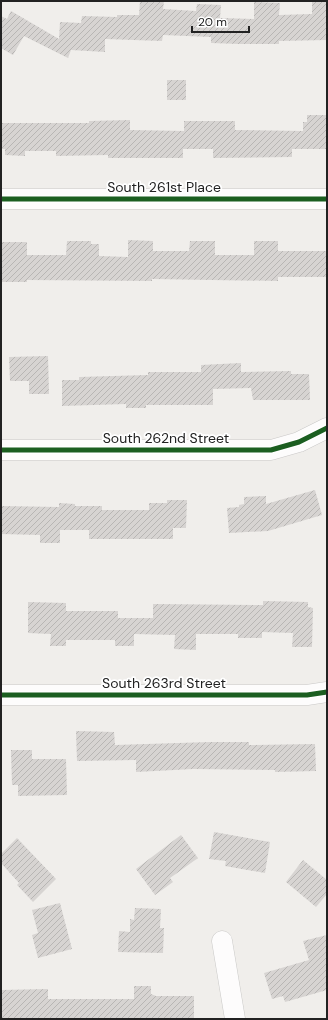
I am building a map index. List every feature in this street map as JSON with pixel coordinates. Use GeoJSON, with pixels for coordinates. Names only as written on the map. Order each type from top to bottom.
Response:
{"type":"FeatureCollection","features":[{"type":"Feature","properties":{"kind":"street","name":"South 261st Place"},"geometry":{"type":"LineString","coordinates":[[1,199],[327,199]]}},
{"type":"Feature","properties":{"kind":"street","name":"South 262nd Street"},"geometry":{"type":"LineString","coordinates":[[1,450],[271,450],[299,442],[327,428]]}},
{"type":"Feature","properties":{"kind":"street","name":"South 263rd Street"},"geometry":{"type":"LineString","coordinates":[[1,695],[307,695],[327,692]]}},
{"type":"Feature","properties":{"kind":"street"},"geometry":{"type":"LineString","coordinates":[[222,941],[235,1019]]}},
{"type":"Feature","properties":{"kind":"building"},"geometry":{"type":"Polygon","coordinates":[[[140,1],[164,1],[163,9],[196,11],[197,4],[221,5],[220,18],[254,19],[254,2],[280,3],[279,15],[312,14],[312,1],[327,1],[327,40],[279,41],[279,44],[239,44],[211,43],[211,37],[163,35],[162,41],[105,39],[105,52],[71,50],[68,58],[24,36],[13,55],[1,48],[1,16],[7,19],[11,11],[59,39],[60,22],[81,23],[82,16],[117,17],[117,15],[139,15],[140,1]]]}},
{"type":"Feature","properties":{"kind":"building"},"geometry":{"type":"Polygon","coordinates":[[[167,80],[186,80],[186,100],[167,100],[167,80]]]}},
{"type":"Feature","properties":{"kind":"building"},"geometry":{"type":"Polygon","coordinates":[[[307,115],[327,115],[327,149],[292,149],[292,157],[213,158],[213,149],[183,149],[183,158],[108,158],[108,155],[56,156],[56,151],[25,151],[25,156],[5,155],[5,149],[1,149],[1,123],[89,123],[89,121],[130,120],[130,130],[184,131],[184,121],[235,121],[235,130],[303,131],[303,122],[307,122],[307,115]]]}},
{"type":"Feature","properties":{"kind":"building"},"geometry":{"type":"Polygon","coordinates":[[[128,240],[153,241],[153,251],[189,251],[190,241],[215,241],[215,255],[254,255],[254,241],[278,241],[278,251],[327,251],[327,277],[278,277],[278,281],[152,279],[152,281],[27,280],[27,282],[1,282],[2,242],[27,242],[27,255],[66,255],[67,241],[91,241],[91,244],[99,244],[99,256],[128,257],[128,240]]]}},
{"type":"Feature","properties":{"kind":"building"},"geometry":{"type":"Polygon","coordinates":[[[48,356],[49,394],[29,394],[29,381],[10,381],[9,357],[48,356]]]}},
{"type":"Feature","properties":{"kind":"building"},"geometry":{"type":"Polygon","coordinates":[[[241,363],[241,372],[291,371],[291,374],[309,374],[310,400],[253,400],[251,388],[213,389],[213,405],[146,405],[146,408],[126,408],[126,404],[62,406],[62,380],[79,380],[79,377],[148,375],[148,372],[201,372],[201,365],[241,363]]]}},
{"type":"Feature","properties":{"kind":"building"},"geometry":{"type":"Polygon","coordinates":[[[315,490],[322,515],[268,531],[229,533],[227,508],[239,507],[239,505],[244,504],[244,497],[266,496],[266,504],[315,490]]]}},
{"type":"Feature","properties":{"kind":"building"},"geometry":{"type":"Polygon","coordinates":[[[167,500],[187,500],[186,528],[173,528],[173,539],[89,539],[89,530],[60,530],[60,543],[40,543],[40,535],[1,534],[1,506],[59,507],[59,503],[75,504],[75,506],[102,506],[102,510],[149,510],[149,503],[167,503],[167,500]]]}},
{"type":"Feature","properties":{"kind":"building"},"geometry":{"type":"Polygon","coordinates":[[[263,601],[308,602],[308,607],[313,608],[312,647],[292,647],[293,633],[262,632],[262,638],[238,638],[238,634],[196,634],[196,650],[174,649],[175,635],[134,634],[134,646],[115,646],[115,640],[66,640],[66,646],[50,646],[51,634],[28,633],[28,602],[66,603],[66,611],[118,611],[118,618],[153,618],[153,604],[263,605],[263,601]]]}},
{"type":"Feature","properties":{"kind":"building"},"geometry":{"type":"Polygon","coordinates":[[[76,731],[114,732],[115,745],[210,742],[249,742],[249,745],[315,744],[316,771],[275,772],[275,770],[193,769],[136,772],[136,760],[77,761],[76,731]]]}},
{"type":"Feature","properties":{"kind":"building"},"geometry":{"type":"Polygon","coordinates":[[[11,750],[32,750],[32,759],[66,759],[67,795],[18,796],[18,785],[12,785],[11,750]]]}},
{"type":"Feature","properties":{"kind":"building"},"geometry":{"type":"Polygon","coordinates":[[[214,832],[270,842],[265,873],[225,866],[226,861],[209,859],[214,832]]]}},
{"type":"Feature","properties":{"kind":"building"},"geometry":{"type":"Polygon","coordinates":[[[181,835],[198,858],[170,878],[173,882],[155,895],[136,869],[181,835]]]}},
{"type":"Feature","properties":{"kind":"building"},"geometry":{"type":"Polygon","coordinates":[[[17,838],[56,879],[33,902],[17,885],[19,883],[1,863],[1,854],[17,838]]]}},
{"type":"Feature","properties":{"kind":"building"},"geometry":{"type":"Polygon","coordinates":[[[303,860],[327,880],[327,894],[316,907],[286,882],[303,860]]]}},
{"type":"Feature","properties":{"kind":"building"},"geometry":{"type":"Polygon","coordinates":[[[60,903],[72,949],[38,958],[32,935],[38,933],[32,910],[60,903]]]}},
{"type":"Feature","properties":{"kind":"building"},"geometry":{"type":"Polygon","coordinates":[[[135,908],[161,909],[160,928],[164,928],[163,953],[118,952],[119,931],[130,932],[130,919],[134,920],[135,908]]]}},
{"type":"Feature","properties":{"kind":"building"},"geometry":{"type":"Polygon","coordinates":[[[327,935],[327,990],[285,1002],[283,996],[272,999],[264,973],[309,960],[303,941],[327,935]]]}},
{"type":"Feature","properties":{"kind":"building"},"geometry":{"type":"Polygon","coordinates":[[[134,986],[151,986],[151,994],[156,996],[194,996],[194,1019],[1,1018],[1,990],[48,989],[48,999],[134,999],[134,986]]]}},
{"type":"Feature","properties":{"kind":"cycle path"},"geometry":{"type":"LineString","coordinates":[[1,199],[327,199]]}},
{"type":"Feature","properties":{"kind":"cycle path"},"geometry":{"type":"LineString","coordinates":[[1,450],[271,450],[299,442],[327,428]]}},
{"type":"Feature","properties":{"kind":"cycle path"},"geometry":{"type":"LineString","coordinates":[[1,695],[307,695],[327,692]]}}]}
